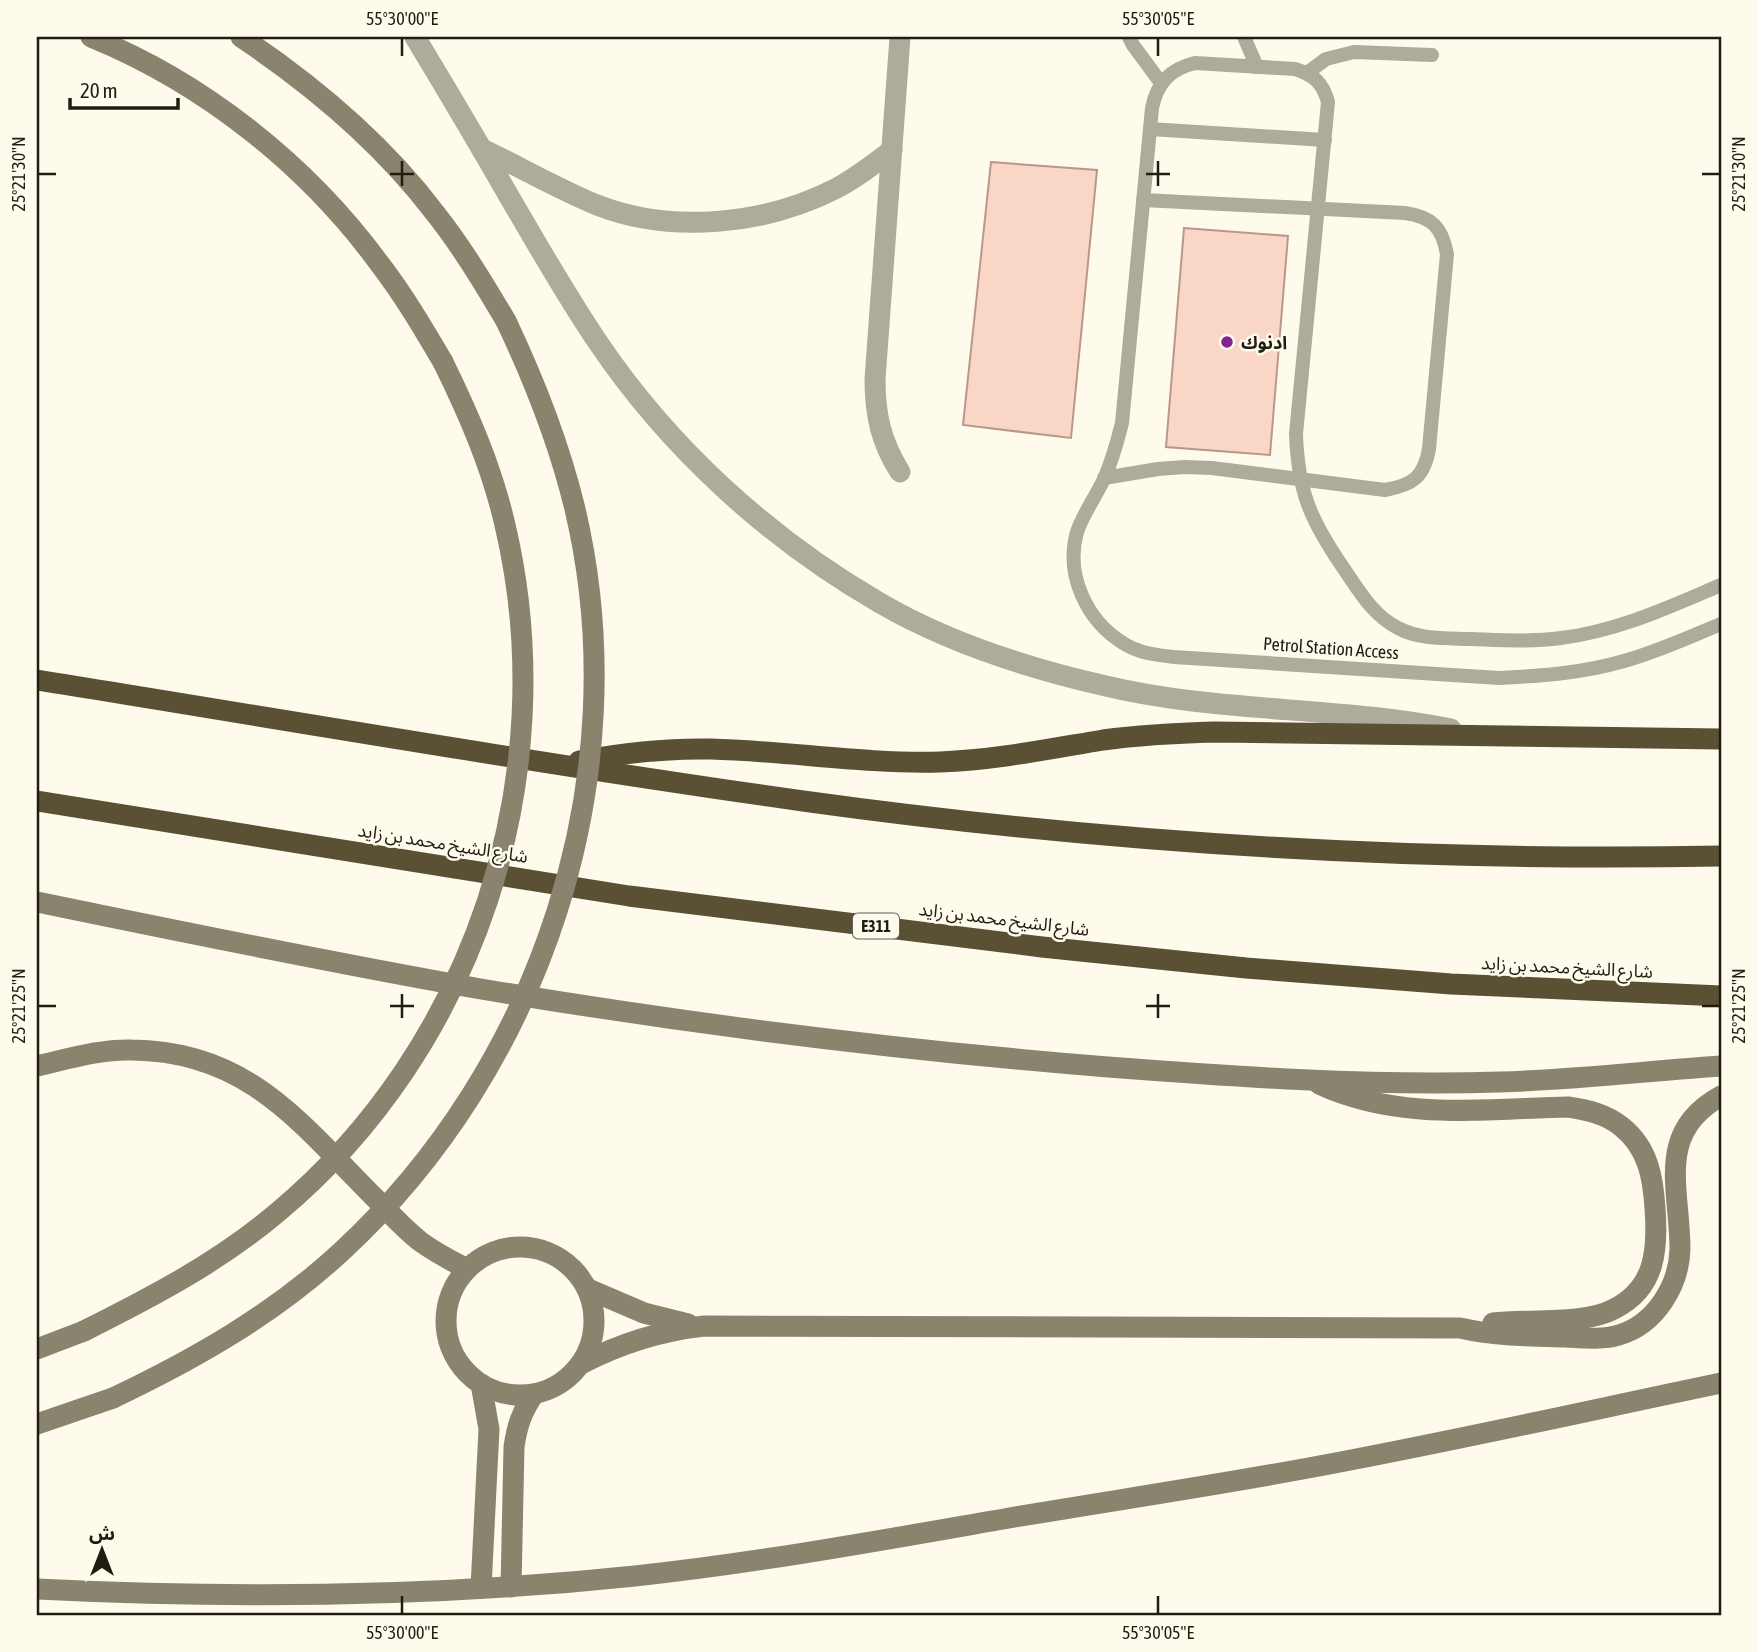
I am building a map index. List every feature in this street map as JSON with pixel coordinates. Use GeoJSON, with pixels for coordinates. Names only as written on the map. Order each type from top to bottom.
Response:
{"type":"FeatureCollection","features":[{"type":"Feature","properties":{"kind":"highway"},"geometry":{"type":"LineString","coordinates":[[37,680],[806,801],[1003,824],[1201,842],[1400,853],[1585,858],[1721,856]]}},
{"type":"Feature","properties":{"kind":"highway"},"geometry":{"type":"LineString","coordinates":[[559,764],[669,749],[713,749],[885,762],[941,762],[1000,757],[1150,735],[1215,732],[1721,739]]}},
{"type":"Feature","properties":{"kind":"highway","name":"شارع الشيخ محمد بن زايد"},"geometry":{"type":"LineString","coordinates":[[37,801],[629,896],[1042,947],[1451,985],[1721,996]]}},
{"type":"Feature","properties":{"kind":"main road"},"geometry":{"type":"LineString","coordinates":[[37,1349],[84,1331],[184,1279],[233,1248],[279,1212],[322,1171],[362,1128],[398,1082],[456,981],[479,928],[498,872],[513,804],[524,699],[523,640],[516,583],[490,469],[469,415],[413,310],[379,261],[299,173],[205,98],[154,66],[92,37]]}},
{"type":"Feature","properties":{"kind":"main road"},"geometry":{"type":"LineString","coordinates":[[37,1423],[113,1398],[233,1335],[289,1296],[341,1252],[389,1204],[433,1152],[472,1097],[506,1038],[558,913],[575,847],[587,781],[593,713],[593,645],[587,578],[576,511],[558,445],[535,382],[506,321],[473,264],[392,162],[345,116],[295,74],[241,37]]}},
{"type":"Feature","properties":{"kind":"main road"},"geometry":{"type":"LineString","coordinates":[[37,902],[234,943],[481,989],[875,1045],[1030,1060],[1308,1079],[1422,1083],[1503,1082],[1721,1066]]}},
{"type":"Feature","properties":{"kind":"main road"},"geometry":{"type":"LineString","coordinates":[[37,918],[92,913]]}},
{"type":"Feature","properties":{"kind":"main road"},"geometry":{"type":"LineString","coordinates":[[37,1066],[99,1052],[131,1050],[173,1054],[225,1069],[279,1102],[410,1233],[435,1252],[467,1269]]}},
{"type":"Feature","properties":{"kind":"main road"},"geometry":{"type":"LineString","coordinates":[[1308,1079],[1339,1094],[1404,1109],[1438,1111],[1568,1107],[1588,1110],[1607,1116],[1624,1128],[1648,1160],[1653,1179],[1657,1242],[1654,1262],[1645,1282],[1632,1297],[1615,1309],[1595,1316],[1500,1322],[1460,1328]]}},
{"type":"Feature","properties":{"kind":"main road"},"geometry":{"type":"LineString","coordinates":[[581,1364],[640,1337],[704,1326],[1460,1328],[1501,1334],[1599,1338],[1620,1335],[1640,1325],[1657,1310],[1669,1292],[1680,1249],[1674,1177],[1675,1156],[1682,1135],[1693,1118],[1721,1096]]}},
{"type":"Feature","properties":{"kind":"main road"},"geometry":{"type":"LineString","coordinates":[[515,1247],[533,1248],[550,1253],[565,1262],[588,1289],[594,1308],[595,1327],[590,1346],[581,1364],[569,1378],[552,1388],[534,1394],[498,1392],[481,1384],[464,1370],[452,1351],[446,1330],[447,1307],[454,1286],[467,1269],[481,1258],[515,1247]]}},
{"type":"Feature","properties":{"kind":"main road"},"geometry":{"type":"LineString","coordinates":[[588,1289],[644,1313],[704,1326]]}},
{"type":"Feature","properties":{"kind":"main road"},"geometry":{"type":"LineString","coordinates":[[37,1589],[251,1596],[357,1594],[511,1587],[649,1574],[880,1542],[1319,1466],[1721,1383]]}},
{"type":"Feature","properties":{"kind":"main road"},"geometry":{"type":"LineString","coordinates":[[481,1384],[489,1429],[481,1588]]}},
{"type":"Feature","properties":{"kind":"main road"},"geometry":{"type":"LineString","coordinates":[[511,1587],[514,1447],[523,1409],[534,1394]]}},
{"type":"Feature","properties":{"kind":"street"},"geometry":{"type":"LineString","coordinates":[[415,37],[556,277],[598,343],[645,404],[697,462],[755,515],[816,562],[882,604],[954,638],[1030,666],[1107,687],[1186,701],[1388,720],[1484,736]]}},
{"type":"Feature","properties":{"kind":"street"},"geometry":{"type":"LineString","coordinates":[[900,37],[874,403],[878,428],[887,451],[900,472]]}},
{"type":"Feature","properties":{"kind":"street"},"geometry":{"type":"LineString","coordinates":[[481,149],[597,205],[631,215],[700,222],[769,213],[803,203],[845,183],[892,150]]}},
{"type":"Feature","properties":{"kind":"lane"},"geometry":{"type":"LineString","coordinates":[[1129,37],[1161,83],[1170,73],[1195,63],[1307,72],[1326,59],[1354,52],[1432,55]]}},
{"type":"Feature","properties":{"kind":"lane"},"geometry":{"type":"LineString","coordinates":[[1244,37],[1257,66]]}},
{"type":"Feature","properties":{"kind":"lane","name":"Petrol Station Access"},"geometry":{"type":"LineString","coordinates":[[1307,72],[1318,80],[1325,90],[1328,102],[1296,434],[1300,480],[1317,527],[1366,600],[1389,623],[1418,636],[1536,640],[1563,638],[1615,627],[1721,585]]}},
{"type":"Feature","properties":{"kind":"lane","name":"Petrol Station Access"},"geometry":{"type":"LineString","coordinates":[[1161,83],[1154,95],[1150,129],[1122,423],[1115,451],[1078,531],[1074,557],[1077,583],[1087,607],[1103,628],[1124,644],[1148,654],[1499,678],[1541,677],[1623,662],[1721,624]]}},
{"type":"Feature","properties":{"kind":"lane"},"geometry":{"type":"LineString","coordinates":[[1150,129],[1325,140]]}},
{"type":"Feature","properties":{"kind":"lane"},"geometry":{"type":"LineString","coordinates":[[1104,478],[1185,467],[1212,468],[1385,489],[1402,487],[1416,479],[1426,465],[1447,254],[1444,238],[1435,224],[1421,215],[1143,200]]}},
{"type":"Feature","properties":{"kind":"building"},"geometry":{"type":"Polygon","coordinates":[[[991,162],[1097,170],[1071,438],[963,425],[991,162]]]}},
{"type":"Feature","properties":{"kind":"building","name":"ادنوك"},"geometry":{"type":"Polygon","coordinates":[[[1184,228],[1288,236],[1270,455],[1166,447],[1184,228]]]}},
{"type":"Feature","properties":{"kind":"place","name":"ادنوك"},"geometry":{"type":"Point","coordinates":[1227,342]}}]}
